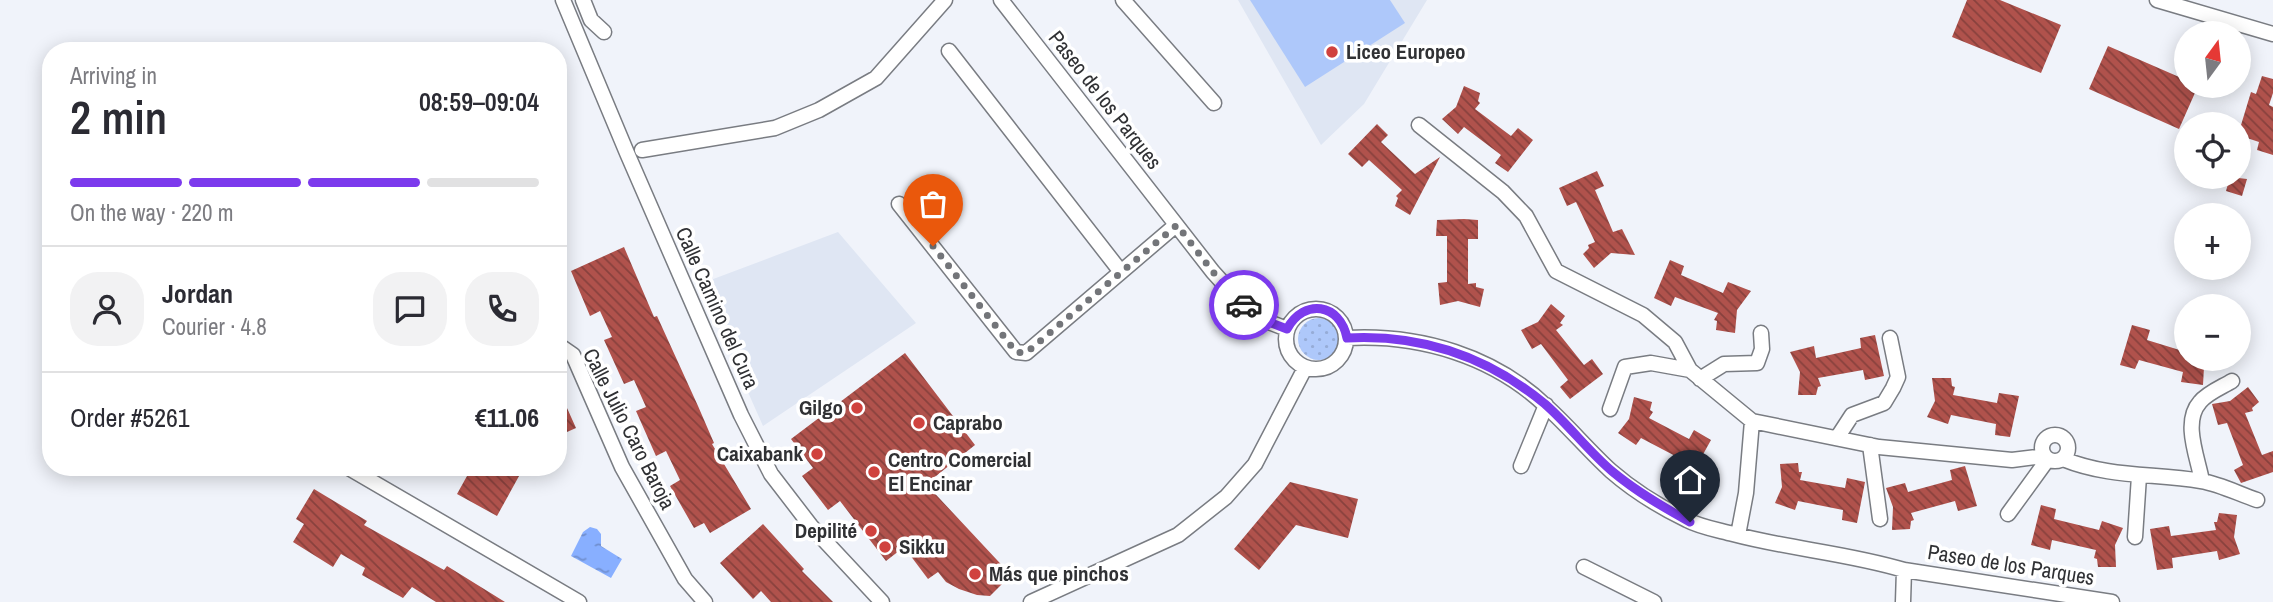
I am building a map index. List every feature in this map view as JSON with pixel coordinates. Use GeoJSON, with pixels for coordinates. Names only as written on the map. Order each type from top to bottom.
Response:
{"type":"FeatureCollection","features":[{"type":"Feature","properties":{"kind":"street","name":"Calle Camino del Cura"},"geometry":{"type":"LineString","coordinates":[[563,0],[626,153],[741,415],[771,474],[811,526],[882,602]]}},
{"type":"Feature","properties":{"kind":"street"},"geometry":{"type":"LineString","coordinates":[[583,0],[591,20],[604,32]]}},
{"type":"Feature","properties":{"kind":"street"},"geometry":{"type":"LineString","coordinates":[[642,150],[775,128],[820,110],[876,78],[945,0]]}},
{"type":"Feature","properties":{"kind":"street","name":"Paseo de los Parques"},"geometry":{"type":"LineString","coordinates":[[1001,0],[1213,272],[1253,316],[1287,329]]}},
{"type":"Feature","properties":{"kind":"street"},"geometry":{"type":"LineString","coordinates":[[1123,0],[1214,103]]}},
{"type":"Feature","properties":{"kind":"street"},"geometry":{"type":"LineString","coordinates":[[2157,0],[2273,34]]}},
{"type":"Feature","properties":{"kind":"street"},"geometry":{"type":"LineString","coordinates":[[949,51],[1121,272]]}},
{"type":"Feature","properties":{"kind":"street"},"geometry":{"type":"LineString","coordinates":[[1419,125],[1503,192],[1526,216],[1556,271],[1643,315],[1675,342],[1695,375],[1752,421],[1870,445],[2012,460],[2046,457],[2058,461],[2063,459],[2067,455],[2068,444],[2062,436],[2052,434],[2044,440],[2042,445],[2046,457]]}},
{"type":"Feature","properties":{"kind":"street"},"geometry":{"type":"LineString","coordinates":[[899,204],[1016,352],[1026,353],[1177,225]]}},
{"type":"Feature","properties":{"kind":"street"},"geometry":{"type":"LineString","coordinates":[[1321,309],[1339,318],[1345,327],[1347,338],[1346,348],[1334,364],[1315,370],[1305,368],[1291,356],[1285,338],[1292,320],[1300,313],[1321,309]]}},
{"type":"Feature","properties":{"kind":"street"},"geometry":{"type":"LineString","coordinates":[[1610,409],[1625,367],[1651,362],[1695,375],[1724,365],[1757,363],[1762,349],[1761,333]]}},
{"type":"Feature","properties":{"kind":"street","name":"Paseo de los Parques"},"geometry":{"type":"LineString","coordinates":[[1347,338],[1377,336],[1426,343],[1466,355],[1502,373],[1545,405],[1612,472],[1646,498],[1690,522],[1787,547],[1904,570],[2112,602]]}},
{"type":"Feature","properties":{"kind":"street"},"geometry":{"type":"LineString","coordinates":[[1837,438],[1852,415],[1884,403],[1893,388],[1898,377],[1890,338]]}},
{"type":"Feature","properties":{"kind":"street","name":"Calle Julio Caro Baroja"},"geometry":{"type":"LineString","coordinates":[[567,351],[573,355],[622,467],[685,579],[705,602]]}},
{"type":"Feature","properties":{"kind":"street"},"geometry":{"type":"LineString","coordinates":[[1031,602],[1178,536],[1226,497],[1255,464],[1305,368]]}},
{"type":"Feature","properties":{"kind":"street"},"geometry":{"type":"LineString","coordinates":[[2202,481],[2191,425],[2193,412],[2201,399],[2232,381]]}},
{"type":"Feature","properties":{"kind":"street"},"geometry":{"type":"LineString","coordinates":[[1521,466],[1545,405]]}},
{"type":"Feature","properties":{"kind":"street"},"geometry":{"type":"LineString","coordinates":[[1738,535],[1746,493],[1752,421]]}},
{"type":"Feature","properties":{"kind":"street"},"geometry":{"type":"LineString","coordinates":[[1870,445],[1880,519]]}},
{"type":"Feature","properties":{"kind":"street"},"geometry":{"type":"LineString","coordinates":[[2008,514],[2046,457]]}},
{"type":"Feature","properties":{"kind":"street"},"geometry":{"type":"LineString","coordinates":[[2063,459],[2080,466],[2139,476],[2202,481],[2257,500]]}},
{"type":"Feature","properties":{"kind":"street"},"geometry":{"type":"LineString","coordinates":[[362,476],[579,602]]}},
{"type":"Feature","properties":{"kind":"street"},"geometry":{"type":"LineString","coordinates":[[2135,537],[2139,476]]}},
{"type":"Feature","properties":{"kind":"street"},"geometry":{"type":"LineString","coordinates":[[1584,567],[1654,602]]}},
{"type":"Feature","properties":{"kind":"street","name":"Paseo de los Parques"},"geometry":{"type":"LineString","coordinates":[[1903,602],[1904,570]]}},
{"type":"Feature","properties":{"kind":"shaded area","name":"Liceo Europeo"},"geometry":{"type":"Polygon","coordinates":[[[1238,0],[1427,0],[1364,104],[1321,145],[1238,0]]]}},
{"type":"Feature","properties":{"kind":"shaded area"},"geometry":{"type":"Polygon","coordinates":[[[1250,0],[1390,0],[1405,23],[1305,87],[1250,0]]]}},
{"type":"Feature","properties":{"kind":"shaded area"},"geometry":{"type":"Polygon","coordinates":[[[838,232],[916,323],[763,426],[700,284],[838,232]]]}},
{"type":"Feature","properties":{"kind":"shaded area"},"geometry":{"type":"Polygon","coordinates":[[[1319,318],[1334,324],[1340,339],[1334,354],[1319,360],[1304,354],[1298,339],[1304,324],[1319,318]]]}},
{"type":"Feature","properties":{"kind":"water"},"geometry":{"type":"Polygon","coordinates":[[[590,527],[601,534],[601,546],[622,559],[611,578],[571,556],[583,532],[590,527]]]}},
{"type":"Feature","properties":{"kind":"building"},"geometry":{"type":"Polygon","coordinates":[[[1967,0],[2000,0],[2061,25],[2041,73],[1952,37],[1967,0]]]}},
{"type":"Feature","properties":{"kind":"building"},"geometry":{"type":"Polygon","coordinates":[[[2108,46],[2174,75],[2174,98],[2193,98],[2187,112],[2174,112],[2174,127],[2089,89],[2108,46]]]}},
{"type":"Feature","properties":{"kind":"building"},"geometry":{"type":"Polygon","coordinates":[[[2262,76],[2273,79],[2273,93],[2269,105],[2273,107],[2273,155],[2257,150],[2259,142],[2251,139],[2251,112],[2245,112],[2251,92],[2256,94],[2262,76]]]}},
{"type":"Feature","properties":{"kind":"building"},"geometry":{"type":"Polygon","coordinates":[[[1464,86],[1480,93],[1480,103],[1475,109],[1511,136],[1518,128],[1533,140],[1508,172],[1495,163],[1501,155],[1464,127],[1458,134],[1442,119],[1456,107],[1464,86]]]}},
{"type":"Feature","properties":{"kind":"building"},"geometry":{"type":"Polygon","coordinates":[[[1377,124],[1388,135],[1381,142],[1415,174],[1440,157],[1410,215],[1395,206],[1398,198],[1396,196],[1402,190],[1369,160],[1362,167],[1348,154],[1377,124]]]}},
{"type":"Feature","properties":{"kind":"building"},"geometry":{"type":"Polygon","coordinates":[[[1597,171],[1604,186],[1595,190],[1613,232],[1622,229],[1635,255],[1611,253],[1594,268],[1583,254],[1589,248],[1588,245],[1595,242],[1576,202],[1567,206],[1559,188],[1597,171]]]}},
{"type":"Feature","properties":{"kind":"building"},"geometry":{"type":"Polygon","coordinates":[[[2227,189],[2244,189],[2242,196],[2227,189]]]}},
{"type":"Feature","properties":{"kind":"building"},"geometry":{"type":"Polygon","coordinates":[[[1437,220],[1478,220],[1478,239],[1468,239],[1468,284],[1476,283],[1476,287],[1484,289],[1480,307],[1458,301],[1440,305],[1438,283],[1447,282],[1447,236],[1436,236],[1437,220]]]}},
{"type":"Feature","properties":{"kind":"building"},"geometry":{"type":"Polygon","coordinates":[[[624,247],[654,317],[657,316],[698,406],[714,443],[712,444],[751,509],[710,533],[704,523],[694,528],[670,486],[680,480],[666,451],[656,456],[636,411],[646,407],[634,380],[624,384],[604,340],[612,337],[600,311],[590,316],[571,271],[624,247]]]}},
{"type":"Feature","properties":{"kind":"building"},"geometry":{"type":"Polygon","coordinates":[[[1670,260],[1684,266],[1681,275],[1723,293],[1728,282],[1751,291],[1737,310],[1735,333],[1716,330],[1717,321],[1714,320],[1718,313],[1675,297],[1671,306],[1654,298],[1670,260]]]}},
{"type":"Feature","properties":{"kind":"building"},"geometry":{"type":"Polygon","coordinates":[[[1551,304],[1565,316],[1560,323],[1563,325],[1556,330],[1584,365],[1592,359],[1603,374],[1570,399],[1560,387],[1568,380],[1541,344],[1532,349],[1521,330],[1538,322],[1551,304]]]}},
{"type":"Feature","properties":{"kind":"building"},"geometry":{"type":"Polygon","coordinates":[[[2132,325],[2150,330],[2147,340],[2174,348],[2174,370],[2139,360],[2135,369],[2120,365],[2132,325]]]}},
{"type":"Feature","properties":{"kind":"building"},"geometry":{"type":"Polygon","coordinates":[[[1875,335],[1884,376],[1865,380],[1863,370],[1818,378],[1821,386],[1818,387],[1816,395],[1798,395],[1800,372],[1790,352],[1814,346],[1816,358],[1861,348],[1860,338],[1875,335]]]}},
{"type":"Feature","properties":{"kind":"building","name":"Centro Comercial El Encinar"},"geometry":{"type":"Polygon","coordinates":[[[905,353],[975,445],[926,484],[1011,575],[990,596],[959,589],[946,582],[938,572],[928,579],[904,547],[886,561],[840,501],[828,510],[802,476],[813,468],[791,439],[905,353]]]}},
{"type":"Feature","properties":{"kind":"building"},"geometry":{"type":"Polygon","coordinates":[[[2179,371],[2204,371],[2203,385],[2181,382],[2183,372],[2179,371]]]}},
{"type":"Feature","properties":{"kind":"building"},"geometry":{"type":"Polygon","coordinates":[[[1932,378],[1951,378],[1952,386],[1955,387],[1953,395],[1997,403],[1999,393],[2019,396],[2010,437],[1995,435],[1996,424],[1951,415],[1948,424],[1927,417],[1935,401],[1932,378]]]}},
{"type":"Feature","properties":{"kind":"building"},"geometry":{"type":"Polygon","coordinates":[[[2248,387],[2259,402],[2252,408],[2253,411],[2245,413],[2262,455],[2273,451],[2273,472],[2241,483],[2234,470],[2243,465],[2227,423],[2218,425],[2212,404],[2230,401],[2248,387]]]}},
{"type":"Feature","properties":{"kind":"building"},"geometry":{"type":"Polygon","coordinates":[[[1634,397],[1652,402],[1650,410],[1653,412],[1649,418],[1689,439],[1694,430],[1711,440],[1691,476],[1677,469],[1681,459],[1641,438],[1636,445],[1618,433],[1629,419],[1634,397]]]}},
{"type":"Feature","properties":{"kind":"building"},"geometry":{"type":"Polygon","coordinates":[[[567,408],[576,428],[567,432],[567,408]]]}},
{"type":"Feature","properties":{"kind":"building"},"geometry":{"type":"Polygon","coordinates":[[[1798,463],[1799,472],[1802,472],[1800,480],[1845,488],[1847,478],[1865,482],[1857,523],[1842,520],[1843,510],[1798,501],[1795,510],[1775,503],[1782,487],[1780,464],[1798,463]]]}},
{"type":"Feature","properties":{"kind":"building"},"geometry":{"type":"Polygon","coordinates":[[[1965,466],[1977,506],[1958,511],[1955,501],[1911,513],[1914,520],[1911,521],[1910,529],[1892,530],[1893,507],[1886,488],[1905,483],[1908,492],[1952,480],[1950,470],[1965,466]]]}},
{"type":"Feature","properties":{"kind":"building"},"geometry":{"type":"Polygon","coordinates":[[[467,476],[519,476],[497,516],[457,494],[467,476]]]}},
{"type":"Feature","properties":{"kind":"building"},"geometry":{"type":"Polygon","coordinates":[[[1290,482],[1358,499],[1348,538],[1296,525],[1259,570],[1234,549],[1290,482]]]}},
{"type":"Feature","properties":{"kind":"building"},"geometry":{"type":"Polygon","coordinates":[[[314,489],[367,521],[364,525],[444,570],[447,566],[505,602],[436,602],[412,587],[403,598],[362,575],[365,568],[341,554],[333,567],[293,542],[304,524],[296,519],[314,489]]]}},
{"type":"Feature","properties":{"kind":"building"},"geometry":{"type":"Polygon","coordinates":[[[2041,505],[2056,509],[2054,519],[2099,530],[2102,521],[2123,528],[2115,545],[2116,567],[2098,567],[2097,559],[2094,558],[2096,550],[2052,540],[2050,550],[2031,545],[2041,505]]]}},
{"type":"Feature","properties":{"kind":"building"},"geometry":{"type":"Polygon","coordinates":[[[2219,513],[2237,515],[2234,537],[2240,554],[2219,560],[2217,551],[2172,558],[2173,568],[2157,570],[2150,529],[2169,526],[2171,536],[2216,530],[2214,522],[2217,522],[2219,513]]]}},
{"type":"Feature","properties":{"kind":"building"},"geometry":{"type":"Polygon","coordinates":[[[763,524],[804,569],[802,571],[833,602],[771,602],[761,591],[753,599],[720,563],[763,524]]]}},
{"type":"Feature","properties":{"kind":"way so far"},"geometry":{"type":"LineString","coordinates":[[933,246],[1016,352],[1026,353],[1177,225],[1213,272],[1244,305]]}},
{"type":"Feature","properties":{"kind":"place","name":"Liceo Europeo"},"geometry":{"type":"Point","coordinates":[1332,52]}},
{"type":"Feature","properties":{"kind":"place","name":"Gilgo"},"geometry":{"type":"Point","coordinates":[857,408]}},
{"type":"Feature","properties":{"kind":"place","name":"Caprabo"},"geometry":{"type":"Point","coordinates":[919,423]}},
{"type":"Feature","properties":{"kind":"place","name":"Caixabank"},"geometry":{"type":"Point","coordinates":[817,454]}},
{"type":"Feature","properties":{"kind":"place","name":"Centro Comercial El Encinar"},"geometry":{"type":"Point","coordinates":[874,472]}},
{"type":"Feature","properties":{"kind":"place","name":"Depilité"},"geometry":{"type":"Point","coordinates":[871,531]}},
{"type":"Feature","properties":{"kind":"place","name":"Sikku"},"geometry":{"type":"Point","coordinates":[885,547]}},
{"type":"Feature","properties":{"kind":"place","name":"Más que pinchos"},"geometry":{"type":"Point","coordinates":[975,574]}},
{"type":"Feature","properties":{"kind":"route"},"geometry":{"type":"LineString","coordinates":[[1244,305],[1253,316],[1287,329],[1300,313],[1321,309],[1339,318],[1345,327],[1347,338],[1377,336],[1426,343],[1466,355],[1502,373],[1545,405],[1612,472],[1646,498],[1690,522]]}}]}
